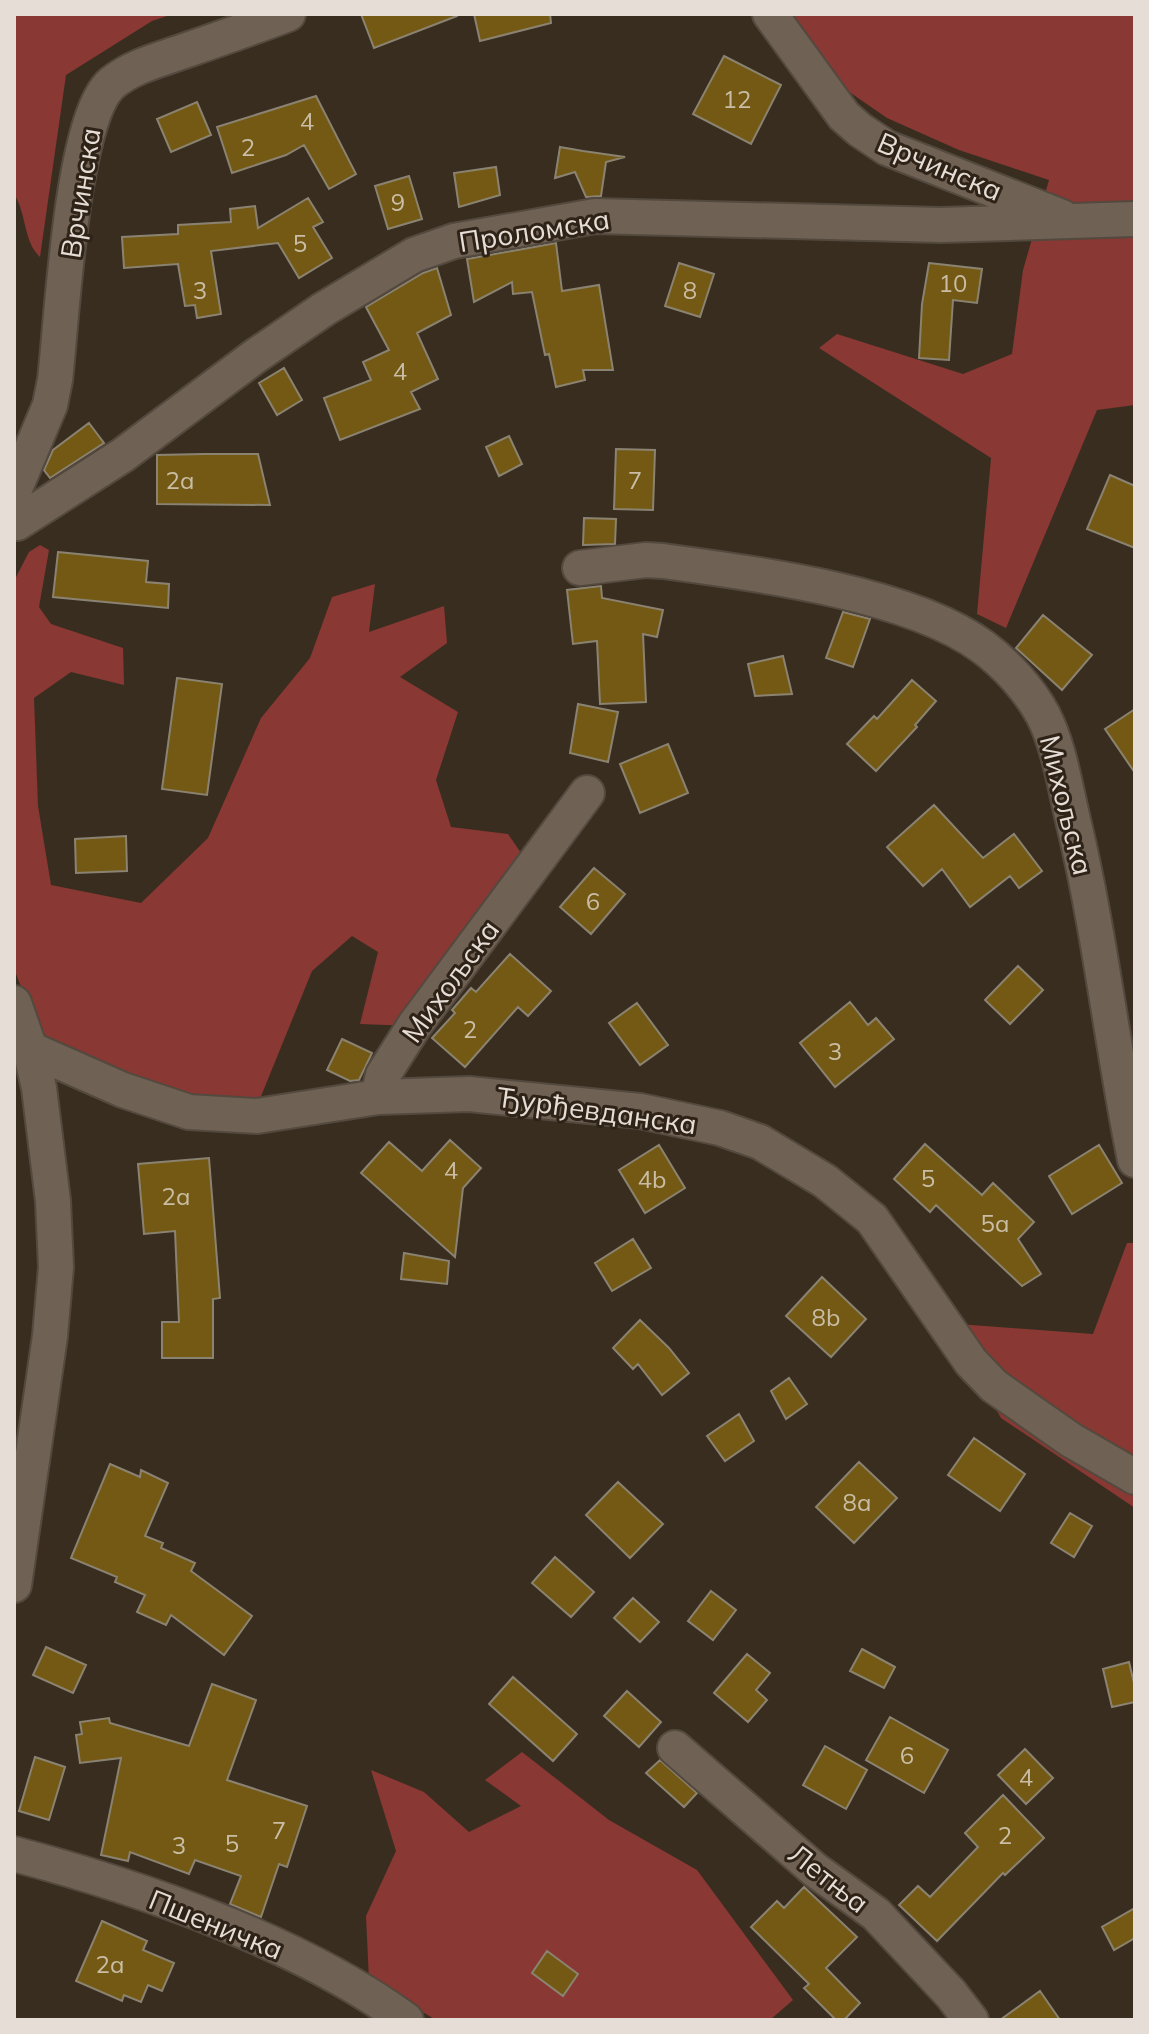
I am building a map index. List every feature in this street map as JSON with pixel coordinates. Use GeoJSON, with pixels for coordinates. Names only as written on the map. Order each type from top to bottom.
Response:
{"type":"FeatureCollection","features":[{"type":"Feature","properties":{"kind":"street","name":"Врчинска"},"geometry":{"type":"LineString","coordinates":[[15,512],[55,380],[76,187],[86,130],[95,108],[110,85],[136,68],[288,14]]}},
{"type":"Feature","properties":{"kind":"street","name":"Врчинска"},"geometry":{"type":"LineString","coordinates":[[770,14],[844,116],[860,130],[887,148],[1068,220]]}},
{"type":"Feature","properties":{"kind":"street","name":"Проломска"},"geometry":{"type":"LineString","coordinates":[[15,512],[123,455],[324,309],[414,255],[454,241],[595,216],[941,225],[1135,219]]}},
{"type":"Feature","properties":{"kind":"street","name":"Михољска"},"geometry":{"type":"LineString","coordinates":[[580,568],[646,560],[663,561],[809,584],[888,605],[942,625],[983,647],[1024,686],[1043,716],[1058,759],[1083,862],[1135,1160]]}},
{"type":"Feature","properties":{"kind":"street","name":"Михољска"},"geometry":{"type":"LineString","coordinates":[[378,1097],[383,1075],[414,1026],[587,793]]}},
{"type":"Feature","properties":{"kind":"street"},"geometry":{"type":"LineString","coordinates":[[14,1003],[39,1088],[53,1201],[56,1267],[48,1350],[14,1585]]}},
{"type":"Feature","properties":{"kind":"street","name":"Ђурђевданска"},"geometry":{"type":"LineString","coordinates":[[30,1049],[123,1090],[189,1112],[257,1116],[378,1097],[469,1094],[640,1111],[720,1128],[760,1142],[825,1181],[872,1219],[971,1362],[994,1386],[1071,1440],[1135,1477]]}},
{"type":"Feature","properties":{"kind":"street","name":"Летња"},"geometry":{"type":"LineString","coordinates":[[675,1748],[815,1870],[876,1914],[951,1994],[971,2020]]}},
{"type":"Feature","properties":{"kind":"street","name":"Пшеничка"},"geometry":{"type":"LineString","coordinates":[[14,1854],[79,1871],[226,1925],[328,1972],[369,1994],[406,2020]]}},
{"type":"Feature","properties":{"kind":"shaded area"},"geometry":{"type":"Polygon","coordinates":[[[14,14],[173,14],[152,21],[66,75],[40,257],[31,243],[14,194],[14,14]]]}},
{"type":"Feature","properties":{"kind":"shaded area"},"geometry":{"type":"Polygon","coordinates":[[[779,14],[1135,14],[1135,405],[1097,410],[1006,628],[977,614],[991,458],[819,348],[837,334],[963,374],[1012,354],[1023,270],[1049,180],[959,150],[887,118],[803,60],[779,14]]]}},
{"type":"Feature","properties":{"kind":"shaded area"},"geometry":{"type":"Polygon","coordinates":[[[40,545],[49,550],[39,607],[51,624],[123,648],[124,685],[71,672],[34,698],[38,806],[51,885],[141,903],[208,838],[261,718],[310,658],[332,597],[375,584],[369,632],[444,606],[447,643],[400,677],[458,712],[436,780],[451,827],[508,834],[532,869],[414,1026],[360,1024],[378,952],[352,936],[312,971],[253,1116],[189,1112],[45,1046],[14,969],[14,581],[29,552],[40,545]]]}},
{"type":"Feature","properties":{"kind":"shaded area"},"geometry":{"type":"Polygon","coordinates":[[[1127,1243],[1135,1243],[1135,1508],[1001,1418],[945,1323],[1093,1334],[1127,1243]]]}},
{"type":"Feature","properties":{"kind":"shaded area"},"geometry":{"type":"Polygon","coordinates":[[[522,1752],[609,1820],[697,1870],[793,2000],[770,2020],[436,2020],[369,1980],[366,1916],[396,1851],[371,1770],[424,1792],[469,1832],[521,1806],[485,1780],[522,1752]]]}},
{"type":"Feature","properties":{"kind":"building"},"geometry":{"type":"Polygon","coordinates":[[[361,14],[457,14],[457,16],[374,48],[361,14]]]}},
{"type":"Feature","properties":{"kind":"building"},"geometry":{"type":"Polygon","coordinates":[[[474,14],[550,14],[551,23],[480,41],[474,14]]]}},
{"type":"Feature","properties":{"kind":"building"},"geometry":{"type":"Polygon","coordinates":[[[724,56],[781,85],[751,144],[693,114],[724,56]]]}},
{"type":"Feature","properties":{"kind":"building"},"geometry":{"type":"Polygon","coordinates":[[[316,96],[356,174],[329,189],[304,145],[286,155],[232,173],[217,127],[316,96]]]}},
{"type":"Feature","properties":{"kind":"building"},"geometry":{"type":"Polygon","coordinates":[[[197,102],[211,135],[171,152],[157,119],[197,102]]]}},
{"type":"Feature","properties":{"kind":"building"},"geometry":{"type":"Polygon","coordinates":[[[560,147],[625,157],[606,162],[601,196],[586,197],[575,172],[555,178],[560,147]]]}},
{"type":"Feature","properties":{"kind":"building"},"geometry":{"type":"Polygon","coordinates":[[[496,167],[500,195],[459,207],[454,173],[496,167]]]}},
{"type":"Feature","properties":{"kind":"building"},"geometry":{"type":"Polygon","coordinates":[[[409,176],[422,219],[388,229],[375,186],[409,176]]]}},
{"type":"Feature","properties":{"kind":"building"},"geometry":{"type":"Polygon","coordinates":[[[308,198],[323,222],[313,227],[332,258],[299,278],[278,243],[211,251],[221,314],[197,318],[195,305],[185,306],[178,264],[124,268],[122,237],[178,234],[178,225],[231,222],[230,209],[255,206],[258,228],[308,198]]]}},
{"type":"Feature","properties":{"kind":"building"},"geometry":{"type":"Polygon","coordinates":[[[556,243],[562,291],[599,285],[613,370],[583,370],[585,380],[556,387],[549,354],[545,355],[532,292],[513,294],[512,282],[474,302],[467,259],[556,243]]]}},
{"type":"Feature","properties":{"kind":"building"},"geometry":{"type":"Polygon","coordinates":[[[679,263],[714,274],[700,317],[665,306],[679,263]]]}},
{"type":"Feature","properties":{"kind":"building"},"geometry":{"type":"Polygon","coordinates":[[[929,263],[982,269],[977,303],[953,300],[949,360],[919,358],[922,304],[929,263]]]}},
{"type":"Feature","properties":{"kind":"building"},"geometry":{"type":"Polygon","coordinates":[[[437,268],[451,315],[417,333],[438,379],[411,392],[420,409],[340,440],[324,398],[371,380],[363,362],[389,350],[366,307],[437,268]]]}},
{"type":"Feature","properties":{"kind":"building"},"geometry":{"type":"Polygon","coordinates":[[[284,368],[302,400],[277,415],[259,383],[284,368]]]}},
{"type":"Feature","properties":{"kind":"building"},"geometry":{"type":"Polygon","coordinates":[[[89,423],[104,443],[50,478],[44,470],[53,450],[89,423]]]}},
{"type":"Feature","properties":{"kind":"building"},"geometry":{"type":"Polygon","coordinates":[[[509,436],[522,464],[499,476],[486,447],[509,436]]]}},
{"type":"Feature","properties":{"kind":"building"},"geometry":{"type":"Polygon","coordinates":[[[616,449],[655,450],[653,510],[614,509],[616,449]]]}},
{"type":"Feature","properties":{"kind":"building"},"geometry":{"type":"Polygon","coordinates":[[[258,454],[270,505],[157,504],[157,455],[258,454]]]}},
{"type":"Feature","properties":{"kind":"building"},"geometry":{"type":"Polygon","coordinates":[[[1110,475],[1135,486],[1135,548],[1087,529],[1110,475]]]}},
{"type":"Feature","properties":{"kind":"building"},"geometry":{"type":"Polygon","coordinates":[[[584,518],[616,519],[615,544],[583,545],[584,518]]]}},
{"type":"Feature","properties":{"kind":"building"},"geometry":{"type":"Polygon","coordinates":[[[58,552],[148,561],[146,582],[169,584],[168,608],[53,597],[58,552]]]}},
{"type":"Feature","properties":{"kind":"building"},"geometry":{"type":"Polygon","coordinates":[[[601,586],[602,598],[663,610],[657,637],[643,634],[646,702],[600,704],[597,641],[573,644],[567,590],[601,586]]]}},
{"type":"Feature","properties":{"kind":"building"},"geometry":{"type":"Polygon","coordinates":[[[843,612],[870,619],[853,667],[826,658],[843,612]]]}},
{"type":"Feature","properties":{"kind":"building"},"geometry":{"type":"Polygon","coordinates":[[[1043,615],[1092,655],[1062,690],[1016,648],[1043,615]]]}},
{"type":"Feature","properties":{"kind":"building"},"geometry":{"type":"Polygon","coordinates":[[[783,656],[792,694],[755,696],[748,664],[783,656]]]}},
{"type":"Feature","properties":{"kind":"building"},"geometry":{"type":"Polygon","coordinates":[[[177,678],[222,684],[207,795],[162,789],[177,678]]]}},
{"type":"Feature","properties":{"kind":"building"},"geometry":{"type":"Polygon","coordinates":[[[912,680],[936,701],[915,725],[917,727],[876,771],[847,744],[874,716],[877,719],[912,680]]]}},
{"type":"Feature","properties":{"kind":"building"},"geometry":{"type":"Polygon","coordinates":[[[578,704],[618,712],[608,762],[570,753],[578,704]]]}},
{"type":"Feature","properties":{"kind":"building"},"geometry":{"type":"Polygon","coordinates":[[[1135,709],[1135,773],[1105,729],[1135,709]]]}},
{"type":"Feature","properties":{"kind":"building"},"geometry":{"type":"Polygon","coordinates":[[[668,744],[688,793],[640,813],[620,764],[668,744]]]}},
{"type":"Feature","properties":{"kind":"building"},"geometry":{"type":"Polygon","coordinates":[[[934,805],[983,858],[1014,834],[1042,871],[1019,888],[1010,876],[970,907],[942,869],[923,886],[887,847],[934,805]]]}},
{"type":"Feature","properties":{"kind":"building"},"geometry":{"type":"Polygon","coordinates":[[[126,836],[127,871],[76,873],[75,839],[126,836]]]}},
{"type":"Feature","properties":{"kind":"building"},"geometry":{"type":"Polygon","coordinates":[[[594,868],[625,894],[591,934],[560,907],[594,868]]]}},
{"type":"Feature","properties":{"kind":"building"},"geometry":{"type":"Polygon","coordinates":[[[510,954],[551,991],[528,1016],[518,1007],[465,1067],[432,1038],[455,1013],[452,1010],[471,988],[476,992],[510,954]]]}},
{"type":"Feature","properties":{"kind":"building"},"geometry":{"type":"Polygon","coordinates":[[[1018,966],[1043,990],[1010,1024],[985,1000],[1018,966]]]}},
{"type":"Feature","properties":{"kind":"building"},"geometry":{"type":"Polygon","coordinates":[[[850,1002],[868,1025],[876,1018],[894,1039],[835,1087],[800,1043],[850,1002]]]}},
{"type":"Feature","properties":{"kind":"building"},"geometry":{"type":"Polygon","coordinates":[[[637,1003],[668,1045],[640,1065],[609,1023],[637,1003]]]}},
{"type":"Feature","properties":{"kind":"building"},"geometry":{"type":"Polygon","coordinates":[[[342,1039],[372,1053],[359,1080],[350,1081],[327,1070],[342,1039]]]}},
{"type":"Feature","properties":{"kind":"building"},"geometry":{"type":"Polygon","coordinates":[[[450,1140],[481,1168],[463,1188],[455,1257],[361,1173],[389,1142],[422,1171],[450,1140]]]}},
{"type":"Feature","properties":{"kind":"building"},"geometry":{"type":"Polygon","coordinates":[[[925,1144],[982,1195],[993,1183],[1034,1222],[1018,1239],[1041,1274],[1022,1286],[936,1205],[930,1212],[894,1179],[925,1144]]]}},
{"type":"Feature","properties":{"kind":"building"},"geometry":{"type":"Polygon","coordinates":[[[659,1145],[685,1188],[645,1213],[619,1170],[659,1145]]]}},
{"type":"Feature","properties":{"kind":"building"},"geometry":{"type":"Polygon","coordinates":[[[1099,1145],[1122,1183],[1072,1214],[1049,1176],[1099,1145]]]}},
{"type":"Feature","properties":{"kind":"building"},"geometry":{"type":"Polygon","coordinates":[[[209,1158],[220,1298],[213,1299],[213,1358],[162,1358],[162,1322],[179,1322],[175,1231],[144,1234],[138,1164],[209,1158]]]}},
{"type":"Feature","properties":{"kind":"building"},"geometry":{"type":"Polygon","coordinates":[[[633,1239],[651,1268],[612,1291],[595,1263],[633,1239]]]}},
{"type":"Feature","properties":{"kind":"building"},"geometry":{"type":"Polygon","coordinates":[[[404,1253],[449,1261],[447,1284],[401,1279],[404,1253]]]}},
{"type":"Feature","properties":{"kind":"building"},"geometry":{"type":"Polygon","coordinates":[[[822,1277],[866,1319],[831,1357],[786,1316],[822,1277]]]}},
{"type":"Feature","properties":{"kind":"building"},"geometry":{"type":"Polygon","coordinates":[[[640,1320],[689,1373],[662,1395],[638,1364],[633,1369],[613,1348],[640,1320]]]}},
{"type":"Feature","properties":{"kind":"building"},"geometry":{"type":"Polygon","coordinates":[[[789,1378],[807,1404],[786,1419],[771,1391],[789,1378]]]}},
{"type":"Feature","properties":{"kind":"building"},"geometry":{"type":"Polygon","coordinates":[[[739,1414],[754,1441],[725,1461],[707,1436],[739,1414]]]}},
{"type":"Feature","properties":{"kind":"building"},"geometry":{"type":"Polygon","coordinates":[[[974,1438],[1025,1474],[1000,1511],[948,1475],[974,1438]]]}},
{"type":"Feature","properties":{"kind":"building"},"geometry":{"type":"Polygon","coordinates":[[[859,1462],[897,1498],[854,1543],[816,1507],[859,1462]]]}},
{"type":"Feature","properties":{"kind":"building"},"geometry":{"type":"Polygon","coordinates":[[[110,1464],[140,1477],[141,1470],[168,1483],[145,1536],[163,1543],[161,1548],[195,1563],[191,1571],[252,1616],[224,1655],[171,1615],[166,1625],[137,1612],[145,1595],[115,1582],[117,1577],[71,1558],[110,1464]]]}},
{"type":"Feature","properties":{"kind":"building"},"geometry":{"type":"Polygon","coordinates":[[[618,1482],[663,1524],[630,1558],[586,1515],[618,1482]]]}},
{"type":"Feature","properties":{"kind":"building"},"geometry":{"type":"Polygon","coordinates":[[[1070,1513],[1092,1526],[1074,1557],[1051,1543],[1070,1513]]]}},
{"type":"Feature","properties":{"kind":"building"},"geometry":{"type":"Polygon","coordinates":[[[555,1557],[594,1592],[571,1617],[532,1583],[555,1557]]]}},
{"type":"Feature","properties":{"kind":"building"},"geometry":{"type":"Polygon","coordinates":[[[711,1591],[736,1610],[713,1640],[688,1621],[711,1591]]]}},
{"type":"Feature","properties":{"kind":"building"},"geometry":{"type":"Polygon","coordinates":[[[633,1598],[659,1622],[640,1642],[614,1618],[633,1598]]]}},
{"type":"Feature","properties":{"kind":"building"},"geometry":{"type":"Polygon","coordinates":[[[46,1647],[86,1665],[73,1693],[33,1675],[46,1647]]]}},
{"type":"Feature","properties":{"kind":"building"},"geometry":{"type":"Polygon","coordinates":[[[862,1649],[895,1667],[884,1688],[850,1671],[862,1649]]]}},
{"type":"Feature","properties":{"kind":"building"},"geometry":{"type":"Polygon","coordinates":[[[747,1654],[770,1673],[756,1690],[767,1700],[748,1722],[714,1693],[747,1654]]]}},
{"type":"Feature","properties":{"kind":"building"},"geometry":{"type":"Polygon","coordinates":[[[1129,1662],[1135,1702],[1112,1707],[1103,1669],[1129,1662]]]}},
{"type":"Feature","properties":{"kind":"building"},"geometry":{"type":"Polygon","coordinates":[[[513,1677],[577,1734],[553,1761],[489,1704],[513,1677]]]}},
{"type":"Feature","properties":{"kind":"building"},"geometry":{"type":"Polygon","coordinates":[[[212,1684],[256,1700],[227,1780],[307,1806],[287,1867],[279,1864],[261,1917],[230,1904],[241,1876],[195,1860],[189,1874],[130,1852],[128,1861],[101,1855],[121,1758],[80,1763],[76,1735],[82,1734],[80,1722],[109,1718],[110,1723],[189,1746],[212,1684]]]}},
{"type":"Feature","properties":{"kind":"building"},"geometry":{"type":"Polygon","coordinates":[[[627,1691],[661,1722],[639,1747],[604,1716],[627,1691]]]}},
{"type":"Feature","properties":{"kind":"building"},"geometry":{"type":"Polygon","coordinates":[[[890,1717],[948,1750],[924,1793],[866,1760],[890,1717]]]}},
{"type":"Feature","properties":{"kind":"building"},"geometry":{"type":"Polygon","coordinates":[[[825,1746],[867,1770],[846,1809],[803,1785],[825,1746]]]}},
{"type":"Feature","properties":{"kind":"building"},"geometry":{"type":"Polygon","coordinates":[[[1025,1749],[1053,1778],[1026,1804],[998,1775],[1025,1749]]]}},
{"type":"Feature","properties":{"kind":"building"},"geometry":{"type":"Polygon","coordinates":[[[35,1757],[65,1767],[49,1820],[19,1811],[35,1757]]]}},
{"type":"Feature","properties":{"kind":"building"},"geometry":{"type":"Polygon","coordinates":[[[660,1760],[697,1793],[684,1807],[646,1773],[660,1760]]]}},
{"type":"Feature","properties":{"kind":"building"},"geometry":{"type":"Polygon","coordinates":[[[1003,1795],[1044,1838],[1005,1875],[1003,1873],[937,1941],[899,1905],[918,1886],[930,1897],[978,1847],[965,1833],[1003,1795]]]}},
{"type":"Feature","properties":{"kind":"building"},"geometry":{"type":"Polygon","coordinates":[[[804,1887],[857,1937],[826,1968],[860,2003],[844,2020],[836,2020],[804,1988],[809,1984],[751,1927],[777,1901],[784,1908],[804,1887]]]}},
{"type":"Feature","properties":{"kind":"building"},"geometry":{"type":"Polygon","coordinates":[[[1135,1908],[1135,1938],[1114,1950],[1102,1927],[1135,1908]]]}},
{"type":"Feature","properties":{"kind":"building"},"geometry":{"type":"Polygon","coordinates":[[[102,1921],[147,1941],[143,1950],[174,1963],[162,1991],[148,1985],[141,2002],[124,1995],[122,2001],[76,1981],[102,1921]]]}},
{"type":"Feature","properties":{"kind":"building"},"geometry":{"type":"Polygon","coordinates":[[[547,1951],[578,1974],[563,1996],[532,1973],[547,1951]]]}},
{"type":"Feature","properties":{"kind":"building"},"geometry":{"type":"Polygon","coordinates":[[[1040,1991],[1060,2020],[1000,2020],[1040,1991]]]}}]}
